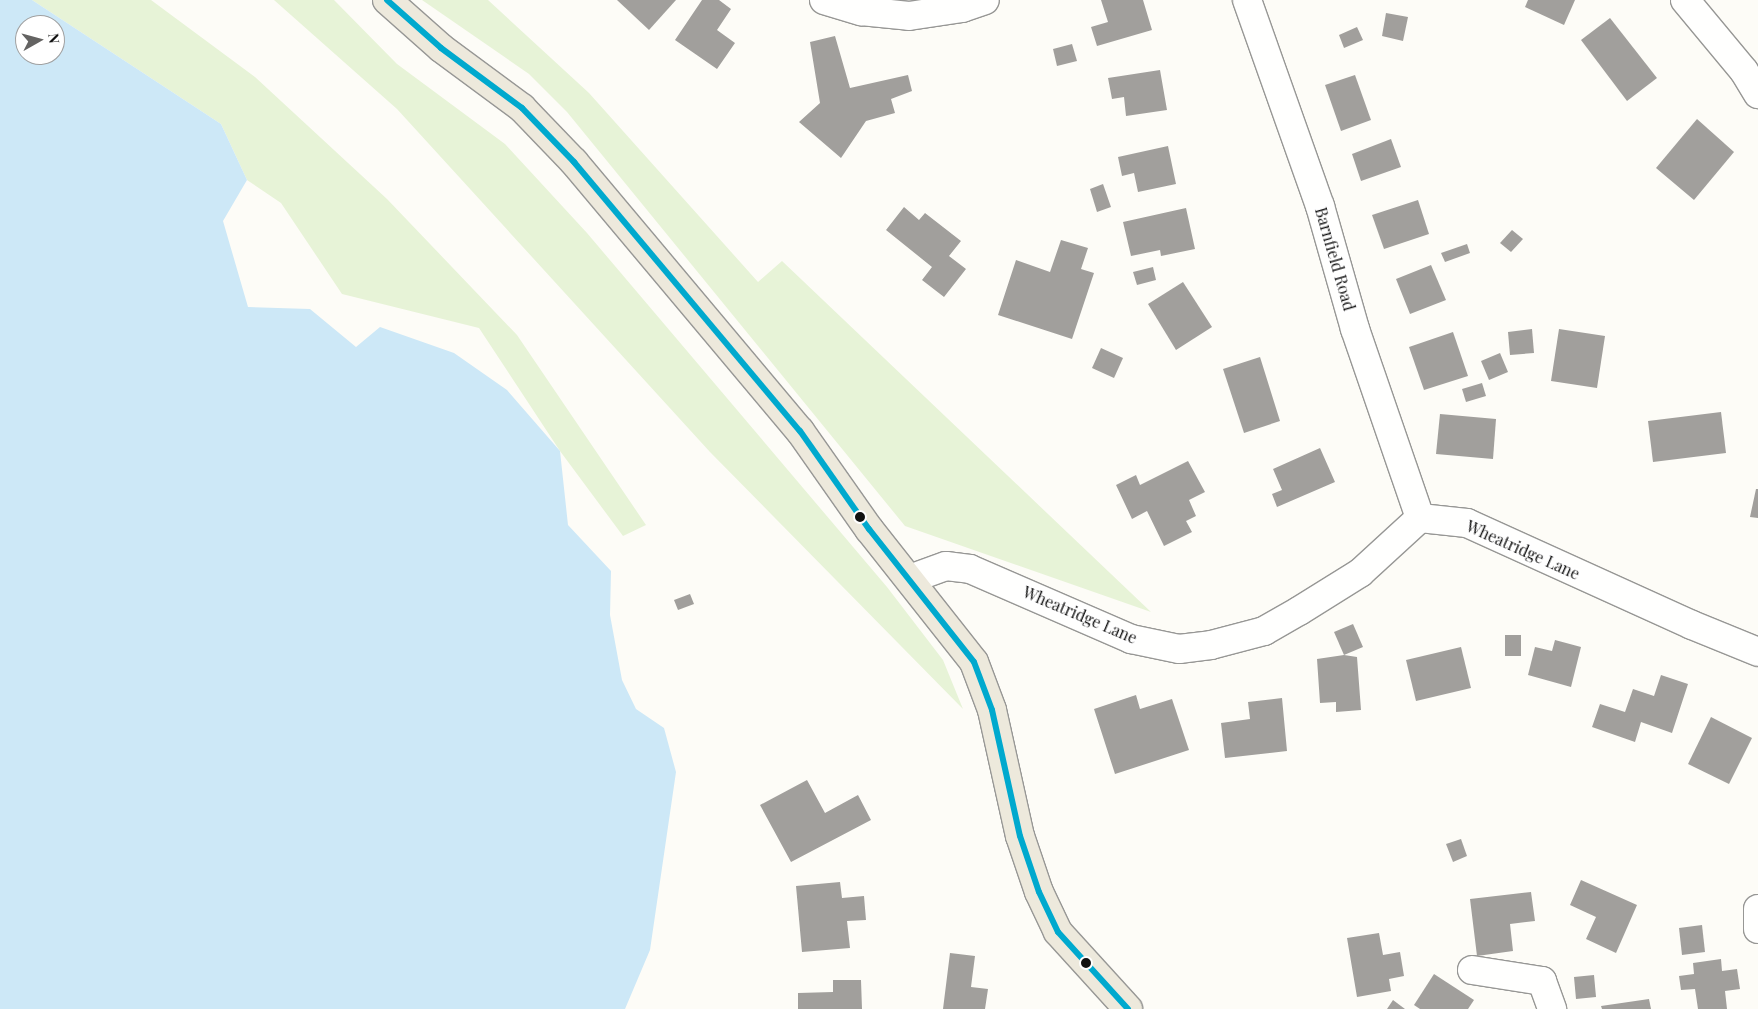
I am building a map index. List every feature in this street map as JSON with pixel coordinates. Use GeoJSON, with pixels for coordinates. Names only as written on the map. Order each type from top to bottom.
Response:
{"type":"FeatureCollection","features":[{"type":"Feature","properties":{"kind":"main road"},"geometry":{"type":"LineString","coordinates":[[387,0],[440,48],[522,108],[574,162],[800,431],[869,529],[974,662],[992,710],[1032,877],[1058,932],[1117,1005]]}},
{"type":"Feature","properties":{"kind":"street"},"geometry":{"type":"LineString","coordinates":[[824,0],[861,11],[909,16],[962,8],[985,0]]}},
{"type":"Feature","properties":{"kind":"street","name":"Barnfield Road"},"geometry":{"type":"LineString","coordinates":[[1247,0],[1320,206],[1355,330],[1420,518]]}},
{"type":"Feature","properties":{"kind":"street"},"geometry":{"type":"LineString","coordinates":[[1686,0],[1744,71],[1758,94]]}},
{"type":"Feature","properties":{"kind":"street","name":"Wheatridge Lane"},"geometry":{"type":"LineString","coordinates":[[910,579],[946,566],[970,569],[1131,639],[1180,649],[1211,645],[1264,631],[1360,574],[1420,518],[1467,523],[1692,625],[1758,652]]}},
{"type":"Feature","properties":{"kind":"street"},"geometry":{"type":"LineString","coordinates":[[1758,909],[1758,929]]}},
{"type":"Feature","properties":{"kind":"street"},"geometry":{"type":"LineString","coordinates":[[1472,970],[1542,981],[1552,1009]]}},
{"type":"Feature","properties":{"kind":"green space"},"geometry":{"type":"Polygon","coordinates":[[[32,0],[151,0],[255,77],[387,199],[517,335],[646,525],[623,536],[560,451],[479,328],[342,294],[281,203],[247,180],[221,124],[65,22],[65,15],[55,15],[32,0]]]}},
{"type":"Feature","properties":{"kind":"green space"},"geometry":{"type":"Polygon","coordinates":[[[274,0],[334,0],[397,64],[505,144],[587,233],[887,587],[943,660],[963,709],[710,452],[397,109],[274,0]]]}},
{"type":"Feature","properties":{"kind":"green space"},"geometry":{"type":"Polygon","coordinates":[[[422,0],[488,0],[589,93],[758,282],[782,261],[1151,612],[905,526],[567,112],[529,74],[422,0]]]}},
{"type":"Feature","properties":{"kind":"water"},"geometry":{"type":"Polygon","coordinates":[[[0,0],[32,0],[55,15],[15,15],[15,65],[65,65],[65,22],[221,124],[247,180],[223,221],[248,307],[310,309],[356,347],[380,327],[454,353],[507,390],[560,451],[568,525],[611,571],[610,615],[622,680],[636,709],[664,728],[676,772],[650,950],[625,1009],[0,1009],[0,0]]]}},
{"type":"Feature","properties":{"kind":"building"},"geometry":{"type":"Polygon","coordinates":[[[617,0],[676,0],[649,30],[617,0]]]}},
{"type":"Feature","properties":{"kind":"building"},"geometry":{"type":"Polygon","coordinates":[[[702,0],[719,0],[731,9],[717,30],[735,43],[717,69],[675,40],[702,0]]]}},
{"type":"Feature","properties":{"kind":"building"},"geometry":{"type":"Polygon","coordinates":[[[1101,0],[1143,0],[1152,30],[1097,46],[1091,27],[1108,22],[1101,0]]]}},
{"type":"Feature","properties":{"kind":"building"},"geometry":{"type":"Polygon","coordinates":[[[1528,0],[1575,0],[1564,25],[1525,7],[1528,0]]]}},
{"type":"Feature","properties":{"kind":"building"},"geometry":{"type":"Polygon","coordinates":[[[1386,13],[1408,17],[1403,41],[1382,36],[1386,13]]]}},
{"type":"Feature","properties":{"kind":"building"},"geometry":{"type":"Polygon","coordinates":[[[1610,18],[1657,78],[1627,101],[1581,40],[1610,18]]]}},
{"type":"Feature","properties":{"kind":"building"},"geometry":{"type":"Polygon","coordinates":[[[1357,27],[1363,40],[1344,48],[1339,35],[1357,27]]]}},
{"type":"Feature","properties":{"kind":"building"},"geometry":{"type":"Polygon","coordinates":[[[835,36],[850,88],[908,75],[912,91],[891,99],[895,113],[866,121],[841,158],[799,122],[820,103],[810,42],[835,36]]]}},
{"type":"Feature","properties":{"kind":"building"},"geometry":{"type":"Polygon","coordinates":[[[1072,44],[1077,61],[1057,66],[1053,49],[1072,44]]]}},
{"type":"Feature","properties":{"kind":"building"},"geometry":{"type":"Polygon","coordinates":[[[1160,70],[1167,110],[1126,116],[1124,97],[1112,99],[1108,78],[1160,70]]]}},
{"type":"Feature","properties":{"kind":"building"},"geometry":{"type":"Polygon","coordinates":[[[1355,75],[1371,120],[1341,131],[1325,85],[1355,75]]]}},
{"type":"Feature","properties":{"kind":"building"},"geometry":{"type":"Polygon","coordinates":[[[1697,119],[1734,152],[1694,200],[1656,168],[1697,119]]]}},
{"type":"Feature","properties":{"kind":"building"},"geometry":{"type":"Polygon","coordinates":[[[1391,139],[1401,167],[1361,181],[1352,154],[1391,139]]]}},
{"type":"Feature","properties":{"kind":"building"},"geometry":{"type":"Polygon","coordinates":[[[1168,146],[1176,184],[1138,192],[1134,173],[1122,176],[1118,157],[1168,146]]]}},
{"type":"Feature","properties":{"kind":"building"},"geometry":{"type":"Polygon","coordinates":[[[1103,184],[1111,207],[1097,212],[1090,189],[1103,184]]]}},
{"type":"Feature","properties":{"kind":"building"},"geometry":{"type":"Polygon","coordinates":[[[1418,200],[1429,234],[1384,249],[1372,215],[1418,200]]]}},
{"type":"Feature","properties":{"kind":"building"},"geometry":{"type":"Polygon","coordinates":[[[904,207],[919,220],[925,213],[961,241],[949,256],[966,269],[944,297],[922,280],[932,267],[886,230],[904,207]]]}},
{"type":"Feature","properties":{"kind":"building"},"geometry":{"type":"Polygon","coordinates":[[[1186,208],[1195,249],[1161,256],[1160,250],[1131,256],[1123,222],[1186,208]]]}},
{"type":"Feature","properties":{"kind":"building"},"geometry":{"type":"Polygon","coordinates":[[[1512,230],[1523,239],[1511,252],[1500,243],[1512,230]]]}},
{"type":"Feature","properties":{"kind":"building"},"geometry":{"type":"Polygon","coordinates":[[[1061,240],[1088,248],[1081,269],[1094,273],[1072,339],[998,315],[1016,260],[1050,272],[1061,240]]]}},
{"type":"Feature","properties":{"kind":"building"},"geometry":{"type":"Polygon","coordinates":[[[1467,244],[1470,253],[1445,262],[1441,253],[1467,244]]]}},
{"type":"Feature","properties":{"kind":"building"},"geometry":{"type":"Polygon","coordinates":[[[1431,265],[1446,300],[1410,314],[1396,279],[1431,265]]]}},
{"type":"Feature","properties":{"kind":"building"},"geometry":{"type":"Polygon","coordinates":[[[1153,267],[1156,280],[1137,285],[1133,272],[1153,267]]]}},
{"type":"Feature","properties":{"kind":"building"},"geometry":{"type":"Polygon","coordinates":[[[1183,282],[1212,327],[1176,350],[1148,304],[1183,282]]]}},
{"type":"Feature","properties":{"kind":"building"},"geometry":{"type":"Polygon","coordinates":[[[1532,329],[1534,353],[1510,355],[1508,332],[1532,329]]]}},
{"type":"Feature","properties":{"kind":"building"},"geometry":{"type":"Polygon","coordinates":[[[1559,329],[1605,336],[1597,388],[1551,381],[1559,329]]]}},
{"type":"Feature","properties":{"kind":"building"},"geometry":{"type":"Polygon","coordinates":[[[1453,332],[1468,376],[1424,390],[1409,347],[1453,332]]]}},
{"type":"Feature","properties":{"kind":"building"},"geometry":{"type":"Polygon","coordinates":[[[1101,348],[1123,358],[1114,378],[1092,368],[1101,348]]]}},
{"type":"Feature","properties":{"kind":"building"},"geometry":{"type":"Polygon","coordinates":[[[1500,353],[1508,372],[1489,380],[1481,361],[1500,353]]]}},
{"type":"Feature","properties":{"kind":"building"},"geometry":{"type":"Polygon","coordinates":[[[1260,357],[1280,421],[1244,433],[1223,369],[1260,357]]]}},
{"type":"Feature","properties":{"kind":"building"},"geometry":{"type":"Polygon","coordinates":[[[1482,383],[1486,396],[1466,402],[1462,389],[1482,383]]]}},
{"type":"Feature","properties":{"kind":"building"},"geometry":{"type":"Polygon","coordinates":[[[1721,412],[1726,453],[1653,462],[1648,421],[1721,412]]]}},
{"type":"Feature","properties":{"kind":"building"},"geometry":{"type":"Polygon","coordinates":[[[1440,414],[1496,419],[1493,459],[1436,454],[1440,414]]]}},
{"type":"Feature","properties":{"kind":"building"},"geometry":{"type":"Polygon","coordinates":[[[1320,448],[1335,482],[1277,507],[1272,494],[1282,490],[1273,469],[1320,448]]]}},
{"type":"Feature","properties":{"kind":"building"},"geometry":{"type":"Polygon","coordinates":[[[1188,461],[1205,492],[1189,500],[1196,516],[1186,521],[1192,532],[1164,546],[1147,511],[1132,519],[1116,485],[1136,475],[1140,485],[1188,461]]]}},
{"type":"Feature","properties":{"kind":"building"},"geometry":{"type":"Polygon","coordinates":[[[1756,489],[1758,489],[1758,518],[1750,517],[1756,489]]]}},
{"type":"Feature","properties":{"kind":"building"},"geometry":{"type":"Polygon","coordinates":[[[690,594],[694,604],[678,610],[674,600],[690,594]]]}},
{"type":"Feature","properties":{"kind":"building"},"geometry":{"type":"Polygon","coordinates":[[[1353,624],[1363,647],[1344,655],[1334,632],[1353,624]]]}},
{"type":"Feature","properties":{"kind":"building"},"geometry":{"type":"Polygon","coordinates":[[[1505,635],[1521,635],[1521,656],[1505,656],[1505,635]]]}},
{"type":"Feature","properties":{"kind":"building"},"geometry":{"type":"Polygon","coordinates":[[[1555,640],[1581,647],[1571,687],[1528,675],[1535,647],[1552,651],[1555,640]]]}},
{"type":"Feature","properties":{"kind":"building"},"geometry":{"type":"Polygon","coordinates":[[[1461,647],[1471,688],[1416,701],[1406,660],[1461,647]]]}},
{"type":"Feature","properties":{"kind":"building"},"geometry":{"type":"Polygon","coordinates":[[[1344,655],[1357,657],[1361,710],[1336,712],[1336,702],[1320,703],[1317,659],[1344,655]]]}},
{"type":"Feature","properties":{"kind":"building"},"geometry":{"type":"Polygon","coordinates":[[[1661,675],[1688,684],[1672,733],[1641,722],[1635,742],[1592,727],[1600,704],[1625,712],[1633,689],[1654,696],[1661,675]]]}},
{"type":"Feature","properties":{"kind":"building"},"geometry":{"type":"Polygon","coordinates":[[[1136,695],[1140,709],[1172,699],[1189,750],[1115,774],[1094,709],[1136,695]]]}},
{"type":"Feature","properties":{"kind":"building"},"geometry":{"type":"Polygon","coordinates":[[[1282,698],[1287,751],[1225,758],[1221,723],[1250,719],[1248,702],[1282,698]]]}},
{"type":"Feature","properties":{"kind":"building"},"geometry":{"type":"Polygon","coordinates":[[[1711,717],[1752,738],[1729,784],[1688,764],[1711,717]]]}},
{"type":"Feature","properties":{"kind":"building"},"geometry":{"type":"Polygon","coordinates":[[[807,780],[825,813],[858,795],[871,820],[791,862],[760,805],[807,780]]]}},
{"type":"Feature","properties":{"kind":"building"},"geometry":{"type":"Polygon","coordinates":[[[1461,839],[1467,856],[1453,862],[1446,844],[1461,839]]]}},
{"type":"Feature","properties":{"kind":"building"},"geometry":{"type":"Polygon","coordinates":[[[1581,880],[1637,905],[1616,953],[1586,939],[1596,917],[1570,905],[1581,880]]]}},
{"type":"Feature","properties":{"kind":"building"},"geometry":{"type":"Polygon","coordinates":[[[840,882],[842,898],[864,896],[866,920],[847,921],[850,948],[802,952],[796,886],[840,882]]]}},
{"type":"Feature","properties":{"kind":"building"},"geometry":{"type":"Polygon","coordinates":[[[1531,892],[1535,921],[1510,924],[1513,951],[1477,956],[1470,899],[1531,892]]]}},
{"type":"Feature","properties":{"kind":"building"},"geometry":{"type":"Polygon","coordinates":[[[1702,925],[1705,952],[1682,955],[1679,928],[1702,925]]]}},
{"type":"Feature","properties":{"kind":"building"},"geometry":{"type":"Polygon","coordinates":[[[1379,933],[1383,955],[1400,952],[1404,976],[1389,979],[1391,991],[1357,997],[1347,938],[1379,933]]]}},
{"type":"Feature","properties":{"kind":"building"},"geometry":{"type":"Polygon","coordinates":[[[950,953],[975,956],[971,987],[988,989],[985,1009],[943,1009],[950,953]]]}},
{"type":"Feature","properties":{"kind":"building"},"geometry":{"type":"Polygon","coordinates":[[[1721,959],[1722,971],[1737,969],[1740,989],[1725,991],[1727,1009],[1698,1009],[1695,989],[1681,990],[1679,976],[1694,974],[1693,963],[1721,959]]]}},
{"type":"Feature","properties":{"kind":"building"},"geometry":{"type":"Polygon","coordinates":[[[1434,974],[1474,1000],[1468,1009],[1420,1009],[1414,1005],[1434,974]]]}},
{"type":"Feature","properties":{"kind":"building"},"geometry":{"type":"Polygon","coordinates":[[[1594,975],[1596,997],[1576,999],[1574,977],[1594,975]]]}},
{"type":"Feature","properties":{"kind":"building"},"geometry":{"type":"Polygon","coordinates":[[[833,980],[861,980],[862,1009],[798,1009],[798,993],[833,992],[833,980]]]}},
{"type":"Feature","properties":{"kind":"building"},"geometry":{"type":"Polygon","coordinates":[[[1649,999],[1651,1009],[1602,1009],[1601,1006],[1649,999]]]}},
{"type":"Feature","properties":{"kind":"building"},"geometry":{"type":"Polygon","coordinates":[[[1393,1000],[1405,1009],[1387,1009],[1393,1000]]]}},
{"type":"Feature","properties":{"kind":"transit line"},"geometry":{"type":"LineString","coordinates":[[387,0],[441,48],[522,108],[574,162],[800,431],[869,529],[974,662],[992,710],[1020,836],[1039,892],[1058,932],[1128,1009]]}}]}
